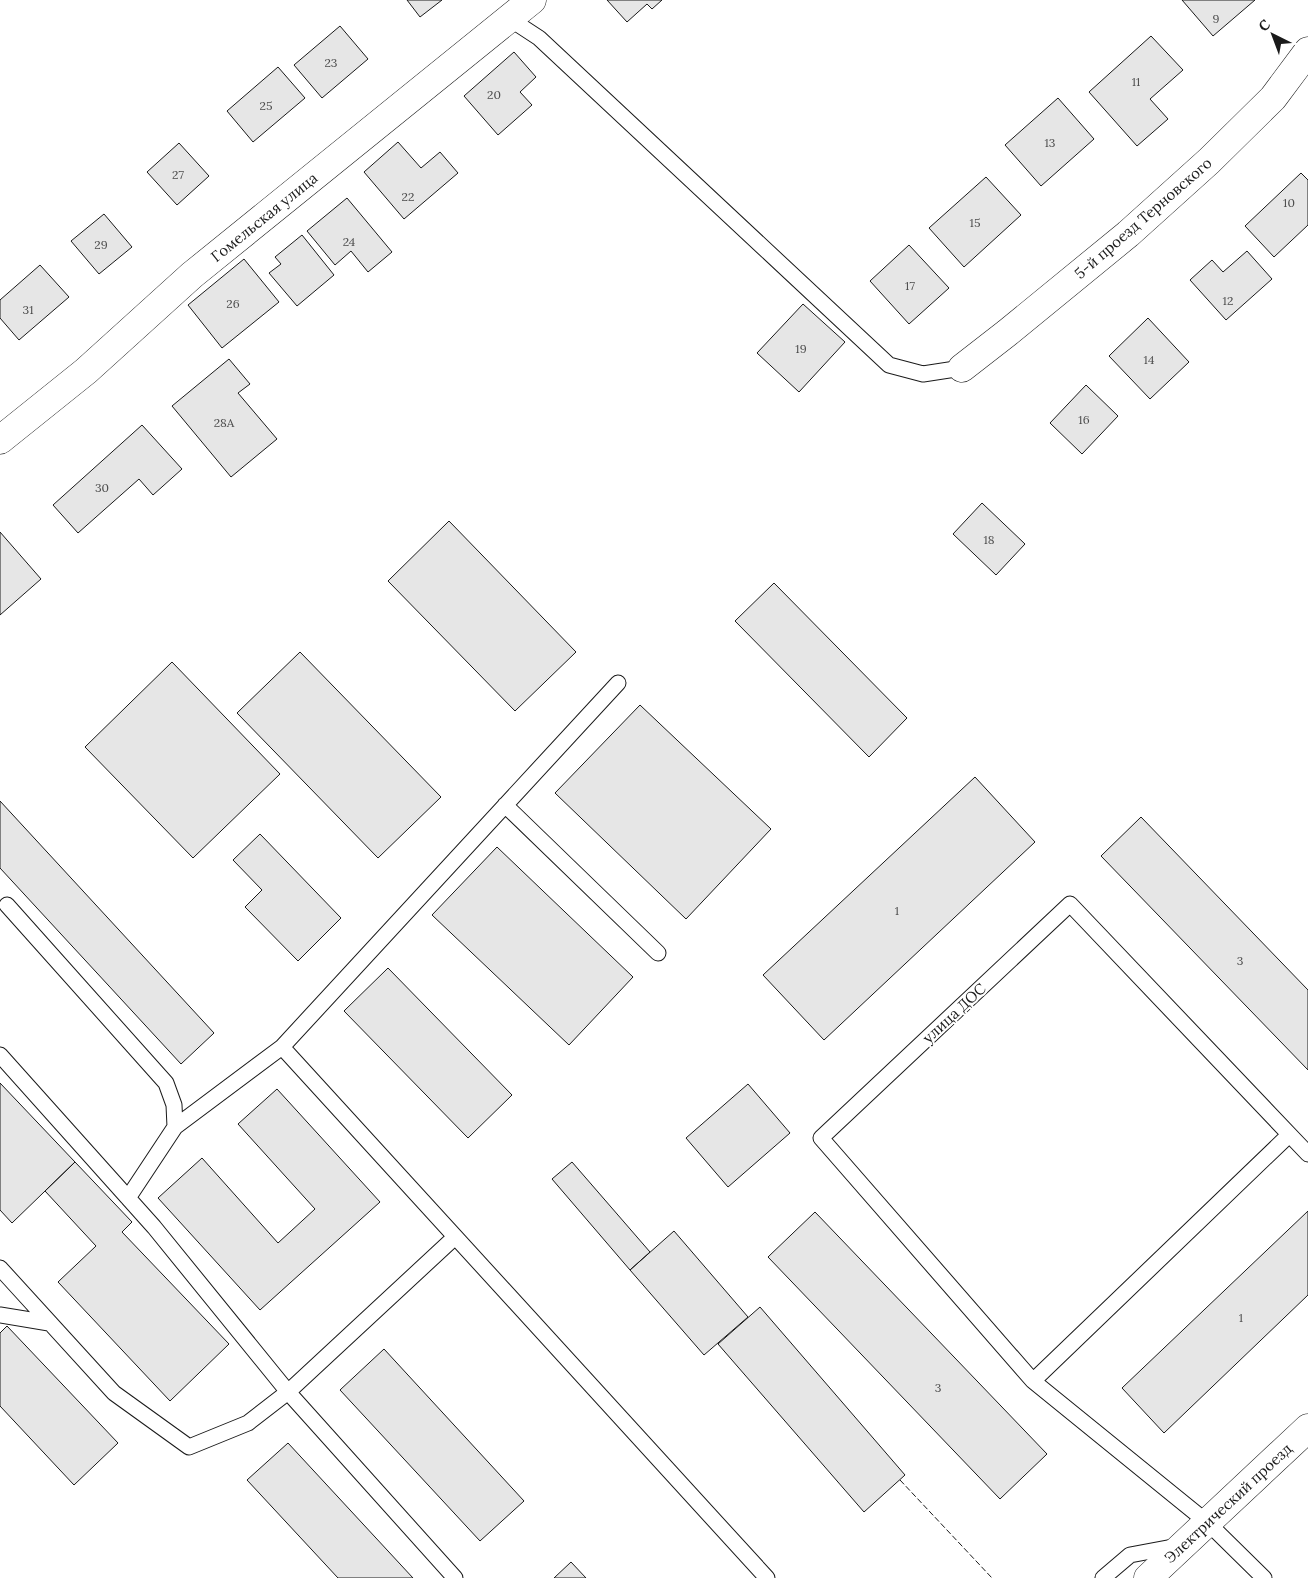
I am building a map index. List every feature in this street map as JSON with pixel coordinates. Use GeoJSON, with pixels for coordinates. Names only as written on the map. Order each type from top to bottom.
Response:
{"type":"FeatureCollection","features":[{"type":"Feature","properties":{"kind":"street","name":"Гомельская улица"},"geometry":{"type":"LineString","coordinates":[[0,440],[86,371],[192,275],[532,0]]}},
{"type":"Feature","properties":{"kind":"street","name":"5-й проезд Терновского"},"geometry":{"type":"LineString","coordinates":[[962,368],[1008,333],[1128,234],[1209,162],[1273,98],[1308,51]]}},
{"type":"Feature","properties":{"kind":"street","name":"Электрический проезд"},"geometry":{"type":"LineString","coordinates":[[1148,1578],[1308,1428]]}},
{"type":"Feature","properties":{"kind":"lane"},"geometry":{"type":"LineString","coordinates":[[510,19],[539,38],[889,365],[923,374],[962,368]]}},
{"type":"Feature","properties":{"kind":"lane"},"geometry":{"type":"LineString","coordinates":[[128,1198],[175,1127],[282,1047],[618,683]]}},
{"type":"Feature","properties":{"kind":"lane"},"geometry":{"type":"LineString","coordinates":[[505,806],[658,953]]}},
{"type":"Feature","properties":{"kind":"lane"},"geometry":{"type":"LineString","coordinates":[[7,904],[166,1083],[174,1105],[175,1127]]}},
{"type":"Feature","properties":{"kind":"lane","name":"улица ДОС"},"geometry":{"type":"LineString","coordinates":[[1033,1381],[821,1138],[1070,904],[1308,1154]]}},
{"type":"Feature","properties":{"kind":"lane"},"geometry":{"type":"LineString","coordinates":[[282,1047],[767,1578]]}},
{"type":"Feature","properties":{"kind":"lane"},"geometry":{"type":"LineString","coordinates":[[0,1054],[128,1198],[288,1392],[455,1578]]}},
{"type":"Feature","properties":{"kind":"lane"},"geometry":{"type":"LineString","coordinates":[[1264,1578],[1208,1523],[1033,1381],[1289,1135]]}},
{"type":"Feature","properties":{"kind":"lane"},"geometry":{"type":"LineString","coordinates":[[0,1268],[114,1393],[189,1447],[248,1423],[288,1392],[455,1237]]}},
{"type":"Feature","properties":{"kind":"lane"},"geometry":{"type":"LineString","coordinates":[[0,1315],[50,1322]]}},
{"type":"Feature","properties":{"kind":"lane"},"geometry":{"type":"LineString","coordinates":[[1103,1578],[1130,1555],[1184,1545]]}},
{"type":"Feature","properties":{"kind":"building"},"geometry":{"type":"Polygon","coordinates":[[[407,0],[442,0],[420,17],[407,0]]]}},
{"type":"Feature","properties":{"kind":"building"},"geometry":{"type":"Polygon","coordinates":[[[607,0],[662,0],[652,9],[647,4],[627,22],[607,0]]]}},
{"type":"Feature","properties":{"kind":"building"},"geometry":{"type":"Polygon","coordinates":[[[1182,0],[1255,0],[1213,36],[1182,0]]]}},
{"type":"Feature","properties":{"kind":"building"},"geometry":{"type":"Polygon","coordinates":[[[340,26],[368,59],[322,98],[294,65],[340,26]]]}},
{"type":"Feature","properties":{"kind":"building"},"geometry":{"type":"Polygon","coordinates":[[[1151,36],[1183,70],[1150,99],[1168,119],[1137,146],[1089,92],[1151,36]]]}},
{"type":"Feature","properties":{"kind":"building"},"geometry":{"type":"Polygon","coordinates":[[[514,52],[536,77],[520,92],[532,105],[498,135],[464,96],[514,52]]]}},
{"type":"Feature","properties":{"kind":"building"},"geometry":{"type":"Polygon","coordinates":[[[278,67],[305,98],[253,142],[227,111],[278,67]]]}},
{"type":"Feature","properties":{"kind":"building"},"geometry":{"type":"Polygon","coordinates":[[[1058,98],[1094,139],[1041,186],[1005,145],[1058,98]]]}},
{"type":"Feature","properties":{"kind":"building"},"geometry":{"type":"Polygon","coordinates":[[[398,142],[421,168],[440,152],[458,173],[404,219],[364,172],[398,142]]]}},
{"type":"Feature","properties":{"kind":"building"},"geometry":{"type":"Polygon","coordinates":[[[179,143],[209,176],[177,205],[147,172],[179,143]]]}},
{"type":"Feature","properties":{"kind":"building"},"geometry":{"type":"Polygon","coordinates":[[[1301,173],[1308,180],[1308,225],[1274,257],[1245,226],[1301,173]]]}},
{"type":"Feature","properties":{"kind":"building"},"geometry":{"type":"Polygon","coordinates":[[[986,177],[1021,215],[964,267],[929,228],[986,177]]]}},
{"type":"Feature","properties":{"kind":"building"},"geometry":{"type":"Polygon","coordinates":[[[347,198],[392,252],[368,272],[351,251],[335,265],[307,231],[347,198]]]}},
{"type":"Feature","properties":{"kind":"building"},"geometry":{"type":"Polygon","coordinates":[[[104,214],[132,247],[99,274],[71,241],[104,214]]]}},
{"type":"Feature","properties":{"kind":"building"},"geometry":{"type":"Polygon","coordinates":[[[302,235],[334,275],[297,306],[269,273],[281,264],[275,257],[302,235]]]}},
{"type":"Feature","properties":{"kind":"building"},"geometry":{"type":"Polygon","coordinates":[[[909,245],[949,288],[909,324],[870,281],[909,245]]]}},
{"type":"Feature","properties":{"kind":"building"},"geometry":{"type":"Polygon","coordinates":[[[1247,251],[1272,279],[1226,320],[1190,280],[1212,260],[1223,272],[1247,251]]]}},
{"type":"Feature","properties":{"kind":"building"},"geometry":{"type":"Polygon","coordinates":[[[244,259],[279,302],[222,348],[188,305],[244,259]]]}},
{"type":"Feature","properties":{"kind":"building"},"geometry":{"type":"Polygon","coordinates":[[[40,265],[69,297],[19,340],[0,318],[0,300],[40,265]]]}},
{"type":"Feature","properties":{"kind":"building"},"geometry":{"type":"Polygon","coordinates":[[[803,304],[845,342],[799,392],[757,353],[803,304]]]}},
{"type":"Feature","properties":{"kind":"building"},"geometry":{"type":"Polygon","coordinates":[[[1148,318],[1189,362],[1150,399],[1109,356],[1148,318]]]}},
{"type":"Feature","properties":{"kind":"building"},"geometry":{"type":"Polygon","coordinates":[[[229,359],[250,384],[238,393],[277,439],[231,477],[172,406],[229,359]]]}},
{"type":"Feature","properties":{"kind":"building"},"geometry":{"type":"Polygon","coordinates":[[[1086,385],[1118,416],[1082,454],[1050,423],[1086,385]]]}},
{"type":"Feature","properties":{"kind":"building"},"geometry":{"type":"Polygon","coordinates":[[[142,425],[182,469],[153,495],[139,479],[78,533],[53,505],[142,425]]]}},
{"type":"Feature","properties":{"kind":"building"},"geometry":{"type":"Polygon","coordinates":[[[982,503],[1025,544],[996,575],[953,534],[982,503]]]}},
{"type":"Feature","properties":{"kind":"building"},"geometry":{"type":"Polygon","coordinates":[[[449,521],[576,652],[515,711],[388,581],[449,521]]]}},
{"type":"Feature","properties":{"kind":"building"},"geometry":{"type":"Polygon","coordinates":[[[0,532],[41,579],[0,615],[0,532]]]}},
{"type":"Feature","properties":{"kind":"building"},"geometry":{"type":"Polygon","coordinates":[[[774,583],[907,718],[869,757],[735,621],[774,583]]]}},
{"type":"Feature","properties":{"kind":"building"},"geometry":{"type":"Polygon","coordinates":[[[300,652],[441,797],[378,858],[237,713],[300,652]]]}},
{"type":"Feature","properties":{"kind":"building"},"geometry":{"type":"Polygon","coordinates":[[[172,662],[280,774],[193,858],[85,747],[172,662]]]}},
{"type":"Feature","properties":{"kind":"building"},"geometry":{"type":"Polygon","coordinates":[[[640,705],[771,829],[686,919],[555,793],[640,705]]]}},
{"type":"Feature","properties":{"kind":"building"},"geometry":{"type":"Polygon","coordinates":[[[975,777],[1035,842],[824,1040],[763,975],[975,777]]]}},
{"type":"Feature","properties":{"kind":"building"},"geometry":{"type":"Polygon","coordinates":[[[0,801],[214,1033],[181,1064],[0,868],[0,801]]]}},
{"type":"Feature","properties":{"kind":"building"},"geometry":{"type":"Polygon","coordinates":[[[1141,817],[1308,990],[1308,1070],[1101,856],[1141,817]]]}},
{"type":"Feature","properties":{"kind":"building"},"geometry":{"type":"Polygon","coordinates":[[[260,834],[341,918],[298,961],[245,907],[262,890],[233,860],[260,834]]]}},
{"type":"Feature","properties":{"kind":"building"},"geometry":{"type":"Polygon","coordinates":[[[497,847],[633,977],[569,1045],[432,915],[497,847]]]}},
{"type":"Feature","properties":{"kind":"building"},"geometry":{"type":"Polygon","coordinates":[[[388,968],[512,1095],[468,1138],[344,1011],[388,968]]]}},
{"type":"Feature","properties":{"kind":"building"},"geometry":{"type":"Polygon","coordinates":[[[0,1083],[75,1162],[12,1223],[0,1210],[0,1083]]]}},
{"type":"Feature","properties":{"kind":"building"},"geometry":{"type":"Polygon","coordinates":[[[748,1084],[790,1133],[728,1187],[686,1138],[748,1084]]]}},
{"type":"Feature","properties":{"kind":"building"},"geometry":{"type":"Polygon","coordinates":[[[277,1089],[380,1202],[260,1310],[158,1198],[202,1158],[278,1243],[315,1209],[238,1124],[277,1089]]]}},
{"type":"Feature","properties":{"kind":"building"},"geometry":{"type":"Polygon","coordinates":[[[75,1162],[132,1222],[122,1232],[229,1344],[170,1401],[58,1282],[96,1246],[45,1191],[75,1162]]]}},
{"type":"Feature","properties":{"kind":"building"},"geometry":{"type":"Polygon","coordinates":[[[572,1162],[650,1252],[630,1270],[552,1179],[572,1162]]]}},
{"type":"Feature","properties":{"kind":"building"},"geometry":{"type":"Polygon","coordinates":[[[1308,1211],[1308,1295],[1164,1433],[1122,1388],[1308,1211]]]}},
{"type":"Feature","properties":{"kind":"building"},"geometry":{"type":"Polygon","coordinates":[[[815,1212],[1047,1454],[1000,1499],[768,1257],[815,1212]]]}},
{"type":"Feature","properties":{"kind":"building"},"geometry":{"type":"Polygon","coordinates":[[[674,1231],[748,1317],[704,1355],[630,1270],[674,1231]]]}},
{"type":"Feature","properties":{"kind":"building"},"geometry":{"type":"Polygon","coordinates":[[[760,1307],[905,1475],[864,1512],[718,1344],[760,1307]]]}},
{"type":"Feature","properties":{"kind":"building"},"geometry":{"type":"Polygon","coordinates":[[[7,1326],[118,1443],[74,1485],[0,1406],[0,1333],[7,1326]]]}},
{"type":"Feature","properties":{"kind":"building"},"geometry":{"type":"Polygon","coordinates":[[[384,1349],[524,1501],[480,1541],[340,1390],[384,1349]]]}},
{"type":"Feature","properties":{"kind":"building"},"geometry":{"type":"Polygon","coordinates":[[[288,1443],[413,1578],[338,1578],[247,1480],[288,1443]]]}},
{"type":"Feature","properties":{"kind":"building"},"geometry":{"type":"Polygon","coordinates":[[[571,1562],[586,1578],[554,1578],[571,1562]]]}},
{"type":"Feature","properties":{"kind":"fence"},"geometry":{"type":"LineString","coordinates":[[900,1480],[992,1578]]}}]}
